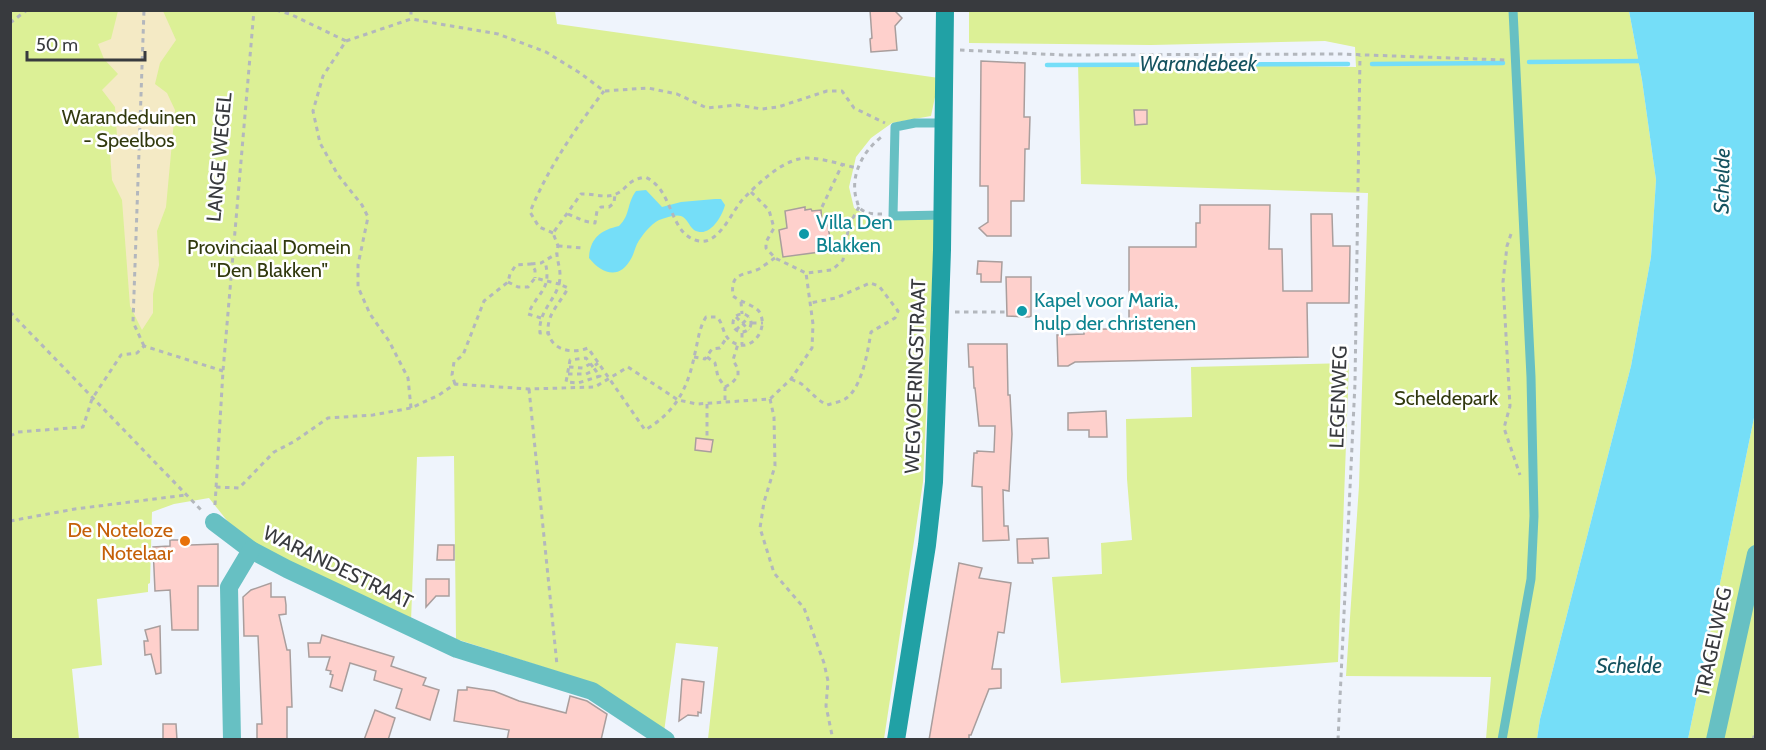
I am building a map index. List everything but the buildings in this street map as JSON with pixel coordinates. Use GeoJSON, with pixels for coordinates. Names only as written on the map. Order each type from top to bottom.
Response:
{"type":"FeatureCollection","features":[{"type":"Feature","properties":{"kind":"main road","name":"WEGVOERINGSTRAAT"},"geometry":{"type":"LineString","coordinates":[[896,740],[927,545],[933,482],[943,215],[945,10]]}},
{"type":"Feature","properties":{"kind":"street","name":"WARANDESTRAAT"},"geometry":{"type":"LineString","coordinates":[[214,522],[251,550],[286,569],[457,648],[592,691],[666,740]]}},
{"type":"Feature","properties":{"kind":"street"},"geometry":{"type":"LineString","coordinates":[[232,740],[229,587],[251,550]]}},
{"type":"Feature","properties":{"kind":"street","name":"TRAGELWEG"},"geometry":{"type":"LineString","coordinates":[[1715,740],[1755,554]]}},
{"type":"Feature","properties":{"kind":"lane"},"geometry":{"type":"LineString","coordinates":[[1502,740],[1531,579],[1534,516],[1531,377],[1513,10]]}},
{"type":"Feature","properties":{"kind":"lane"},"geometry":{"type":"LineString","coordinates":[[943,215],[893,216],[895,127],[915,123],[944,123]]}},
{"type":"Feature","properties":{"kind":"path"},"geometry":{"type":"LineString","coordinates":[[10,23],[27,10]]}},
{"type":"Feature","properties":{"kind":"path"},"geometry":{"type":"LineString","coordinates":[[144,10],[133,322],[144,346],[223,371]]}},
{"type":"Feature","properties":{"kind":"path","name":"LANGE WEGEL"},"geometry":{"type":"LineString","coordinates":[[254,10],[223,371],[216,487],[239,488],[274,452],[295,441],[328,418],[373,415],[411,408]]}},
{"type":"Feature","properties":{"kind":"path"},"geometry":{"type":"LineString","coordinates":[[276,10],[290,14],[346,41]]}},
{"type":"Feature","properties":{"kind":"path"},"geometry":{"type":"LineString","coordinates":[[411,10],[411,20]]}},
{"type":"Feature","properties":{"kind":"path"},"geometry":{"type":"LineString","coordinates":[[806,273],[813,324],[812,348],[791,379],[770,399],[707,404],[678,400],[628,367],[595,387],[528,389],[455,384],[439,395],[411,408],[408,378],[389,341],[370,314],[358,287],[358,265],[368,217],[362,204],[338,175],[320,143],[313,111],[323,76],[346,41],[411,20],[498,34],[546,52],[604,91],[648,88],[677,94],[706,108],[737,105],[762,109],[778,107],[827,90],[842,91],[854,108],[895,127]]}},
{"type":"Feature","properties":{"kind":"path"},"geometry":{"type":"LineString","coordinates":[[945,50],[1063,55],[1339,54],[1516,60]]}},
{"type":"Feature","properties":{"kind":"path","name":"LEGENWEG"},"geometry":{"type":"LineString","coordinates":[[1338,740],[1355,383],[1360,56]]}},
{"type":"Feature","properties":{"kind":"path"},"geometry":{"type":"LineString","coordinates":[[549,333],[540,333],[541,318],[557,292],[559,284],[561,266],[556,254],[558,246],[553,233],[539,227],[530,212],[576,127],[604,91]]}},
{"type":"Feature","properties":{"kind":"path"},"geometry":{"type":"LineString","coordinates":[[893,216],[866,212],[859,207],[854,188],[857,168],[877,140],[895,127]]}},
{"type":"Feature","properties":{"kind":"path"},"geometry":{"type":"LineString","coordinates":[[553,233],[581,194],[608,197],[615,195],[628,183],[645,177],[655,182],[661,189],[682,231],[689,237],[701,241],[711,239],[724,228],[751,191],[779,168],[800,158],[857,168]]}},
{"type":"Feature","properties":{"kind":"path"},"geometry":{"type":"LineString","coordinates":[[822,207],[842,165]]}},
{"type":"Feature","properties":{"kind":"path"},"geometry":{"type":"LineString","coordinates":[[751,191],[769,210],[774,228],[766,242],[766,248],[775,258],[806,273],[832,270],[843,260],[849,225],[859,207]]}},
{"type":"Feature","properties":{"kind":"path"},"geometry":{"type":"LineString","coordinates":[[568,214],[595,223],[597,211],[601,207],[614,204],[615,195]]}},
{"type":"Feature","properties":{"kind":"path"},"geometry":{"type":"LineString","coordinates":[[1522,201],[1508,246],[1503,282],[1510,406],[1504,428],[1523,483]]}},
{"type":"Feature","properties":{"kind":"path"},"geometry":{"type":"LineString","coordinates":[[558,246],[583,248]]}},
{"type":"Feature","properties":{"kind":"path"},"geometry":{"type":"LineString","coordinates":[[455,384],[452,375],[454,362],[463,355],[484,301],[508,282],[516,265],[545,261],[556,254]]}},
{"type":"Feature","properties":{"kind":"path"},"geometry":{"type":"LineString","coordinates":[[535,278],[568,288],[549,321],[552,342],[569,352],[579,352],[588,348],[645,430],[659,422],[671,411],[678,400],[685,386],[702,323],[706,317],[717,317],[727,337],[740,345],[754,341],[762,333],[763,323],[757,308],[733,296],[732,287],[736,278],[758,269],[775,258]]}},
{"type":"Feature","properties":{"kind":"path"},"geometry":{"type":"LineString","coordinates":[[541,318],[528,314],[535,298],[546,287],[548,275],[545,261]]}},
{"type":"Feature","properties":{"kind":"path"},"geometry":{"type":"LineString","coordinates":[[508,282],[518,287],[528,287],[535,278],[535,270],[531,264]]}},
{"type":"Feature","properties":{"kind":"path"},"geometry":{"type":"LineString","coordinates":[[791,379],[802,383],[819,401],[827,405],[846,398],[855,389],[867,354],[871,332],[895,318],[898,311],[879,286],[870,283],[836,298],[810,303]]}},
{"type":"Feature","properties":{"kind":"path"},"geometry":{"type":"LineString","coordinates":[[741,302],[742,314]]}},
{"type":"Feature","properties":{"kind":"path"},"geometry":{"type":"LineString","coordinates":[[10,312],[92,399],[214,522]]}},
{"type":"Feature","properties":{"kind":"path"},"geometry":{"type":"LineString","coordinates":[[966,312],[1007,312]]}},
{"type":"Feature","properties":{"kind":"path"},"geometry":{"type":"LineString","coordinates":[[742,314],[749,317],[752,323],[749,330],[742,333],[736,330],[733,324],[736,317],[742,314]]}},
{"type":"Feature","properties":{"kind":"path"},"geometry":{"type":"LineString","coordinates":[[736,317],[749,330]]}},
{"type":"Feature","properties":{"kind":"path"},"geometry":{"type":"LineString","coordinates":[[736,330],[749,317]]}},
{"type":"Feature","properties":{"kind":"path"},"geometry":{"type":"LineString","coordinates":[[752,323],[763,323]]}},
{"type":"Feature","properties":{"kind":"path"},"geometry":{"type":"LineString","coordinates":[[725,387],[738,376],[738,369],[733,360],[740,345],[742,333]]}},
{"type":"Feature","properties":{"kind":"path"},"geometry":{"type":"LineString","coordinates":[[694,357],[699,360],[707,357],[712,349],[720,348],[727,337]]}},
{"type":"Feature","properties":{"kind":"path"},"geometry":{"type":"LineString","coordinates":[[10,436],[18,432],[83,427],[92,399],[121,355],[137,353],[144,346]]}},
{"type":"Feature","properties":{"kind":"path"},"geometry":{"type":"LineString","coordinates":[[707,357],[716,363],[718,377],[725,387],[725,402]]}},
{"type":"Feature","properties":{"kind":"path"},"geometry":{"type":"LineString","coordinates":[[586,358],[600,376],[578,383],[566,382],[569,367],[570,360],[586,358]]}},
{"type":"Feature","properties":{"kind":"path"},"geometry":{"type":"LineString","coordinates":[[567,374],[586,374],[598,363]]}},
{"type":"Feature","properties":{"kind":"path"},"geometry":{"type":"LineString","coordinates":[[569,367],[593,367]]}},
{"type":"Feature","properties":{"kind":"path"},"geometry":{"type":"LineString","coordinates":[[528,389],[558,679]]}},
{"type":"Feature","properties":{"kind":"path"},"geometry":{"type":"LineString","coordinates":[[770,399],[774,417],[775,466],[764,502],[760,528],[774,573],[804,608],[824,663],[828,681],[826,706],[833,740]]}},
{"type":"Feature","properties":{"kind":"path"},"geometry":{"type":"LineString","coordinates":[[707,404],[707,436]]}},
{"type":"Feature","properties":{"kind":"path"},"geometry":{"type":"LineString","coordinates":[[10,521],[75,509],[186,495]]}},
{"type":"Feature","properties":{"kind":"path"},"geometry":{"type":"LineString","coordinates":[[1753,740],[1755,730]]}},
{"type":"Feature","properties":{"kind":"green space","name":"Provinciaal Domein \"Den Blakken\""},"geometry":{"type":"Polygon","coordinates":[[[10,11],[555,11],[557,24],[939,78],[931,116],[892,123],[871,138],[856,157],[849,187],[854,208],[871,218],[935,219],[923,482],[884,739],[708,739],[718,647],[676,643],[664,732],[590,682],[456,639],[454,456],[417,457],[411,622],[245,543],[209,498],[174,504],[152,512],[148,592],[97,599],[102,665],[72,669],[79,739],[11,739],[10,11]]]}},
{"type":"Feature","properties":{"kind":"green space","name":"Scheldepark"},"geometry":{"type":"Polygon","coordinates":[[[969,11],[1629,11],[1642,80],[1656,180],[1651,257],[1631,366],[1540,719],[1537,739],[1486,739],[1491,677],[1346,676],[1359,486],[1368,193],[1081,184],[1078,63],[1356,67],[1355,47],[1325,41],[1151,45],[969,43],[969,11]]]}},
{"type":"Feature","properties":{"kind":"green space"},"geometry":{"type":"Polygon","coordinates":[[[1349,363],[1338,662],[1061,683],[1052,577],[1102,574],[1101,543],[1132,540],[1127,479],[1126,419],[1192,417],[1191,367],[1349,363]]]}},
{"type":"Feature","properties":{"kind":"green space"},"geometry":{"type":"Polygon","coordinates":[[[1755,413],[1755,739],[1688,739],[1755,413]]]}},
{"type":"Feature","properties":{"kind":"sand"},"geometry":{"type":"Polygon","coordinates":[[[118,11],[163,11],[176,40],[160,63],[155,84],[167,93],[175,110],[166,207],[157,231],[159,265],[153,294],[153,313],[142,330],[130,306],[122,200],[112,180],[110,153],[117,136],[115,107],[102,90],[118,74],[104,59],[98,44],[111,39],[118,11]]]}},
{"type":"Feature","properties":{"kind":"water","name":"Schelde"},"geometry":{"type":"Polygon","coordinates":[[[1629,11],[1755,11],[1755,413],[1688,739],[1537,739],[1540,719],[1631,366],[1651,257],[1656,180],[1642,80],[1629,11]]]}},
{"type":"Feature","properties":{"kind":"water"},"geometry":{"type":"Polygon","coordinates":[[[646,190],[662,207],[681,202],[715,199],[721,199],[725,205],[718,221],[705,232],[694,230],[681,216],[659,220],[644,234],[622,270],[605,271],[589,258],[594,240],[607,230],[619,226],[636,191],[646,190]]]}},
{"type":"Feature","properties":{"kind":"waterway","name":"Warandebeek"},"geometry":{"type":"LineString","coordinates":[[1529,62],[1643,61]]}},
{"type":"Feature","properties":{"kind":"waterway","name":"Warandebeek"},"geometry":{"type":"LineString","coordinates":[[1372,64],[1503,63]]}},
{"type":"Feature","properties":{"kind":"waterway","name":"Warandebeek"},"geometry":{"type":"LineString","coordinates":[[1047,65],[1348,64]]}},
{"type":"Feature","properties":{"kind":"place","name":"Villa Den Blakken"},"geometry":{"type":"Point","coordinates":[804,234]}},
{"type":"Feature","properties":{"kind":"place","name":"Kapel voor Maria, hulp der christenen"},"geometry":{"type":"Point","coordinates":[1022,311]}},
{"type":"Feature","properties":{"kind":"place","name":"De Noteloze Notelaar"},"geometry":{"type":"Point","coordinates":[185,541]}},
{"type":"Feature","properties":{"kind":"park label","name":"Warandeduinen - Speelbos"},"geometry":{"type":"Point","coordinates":[129,128]}}]}
